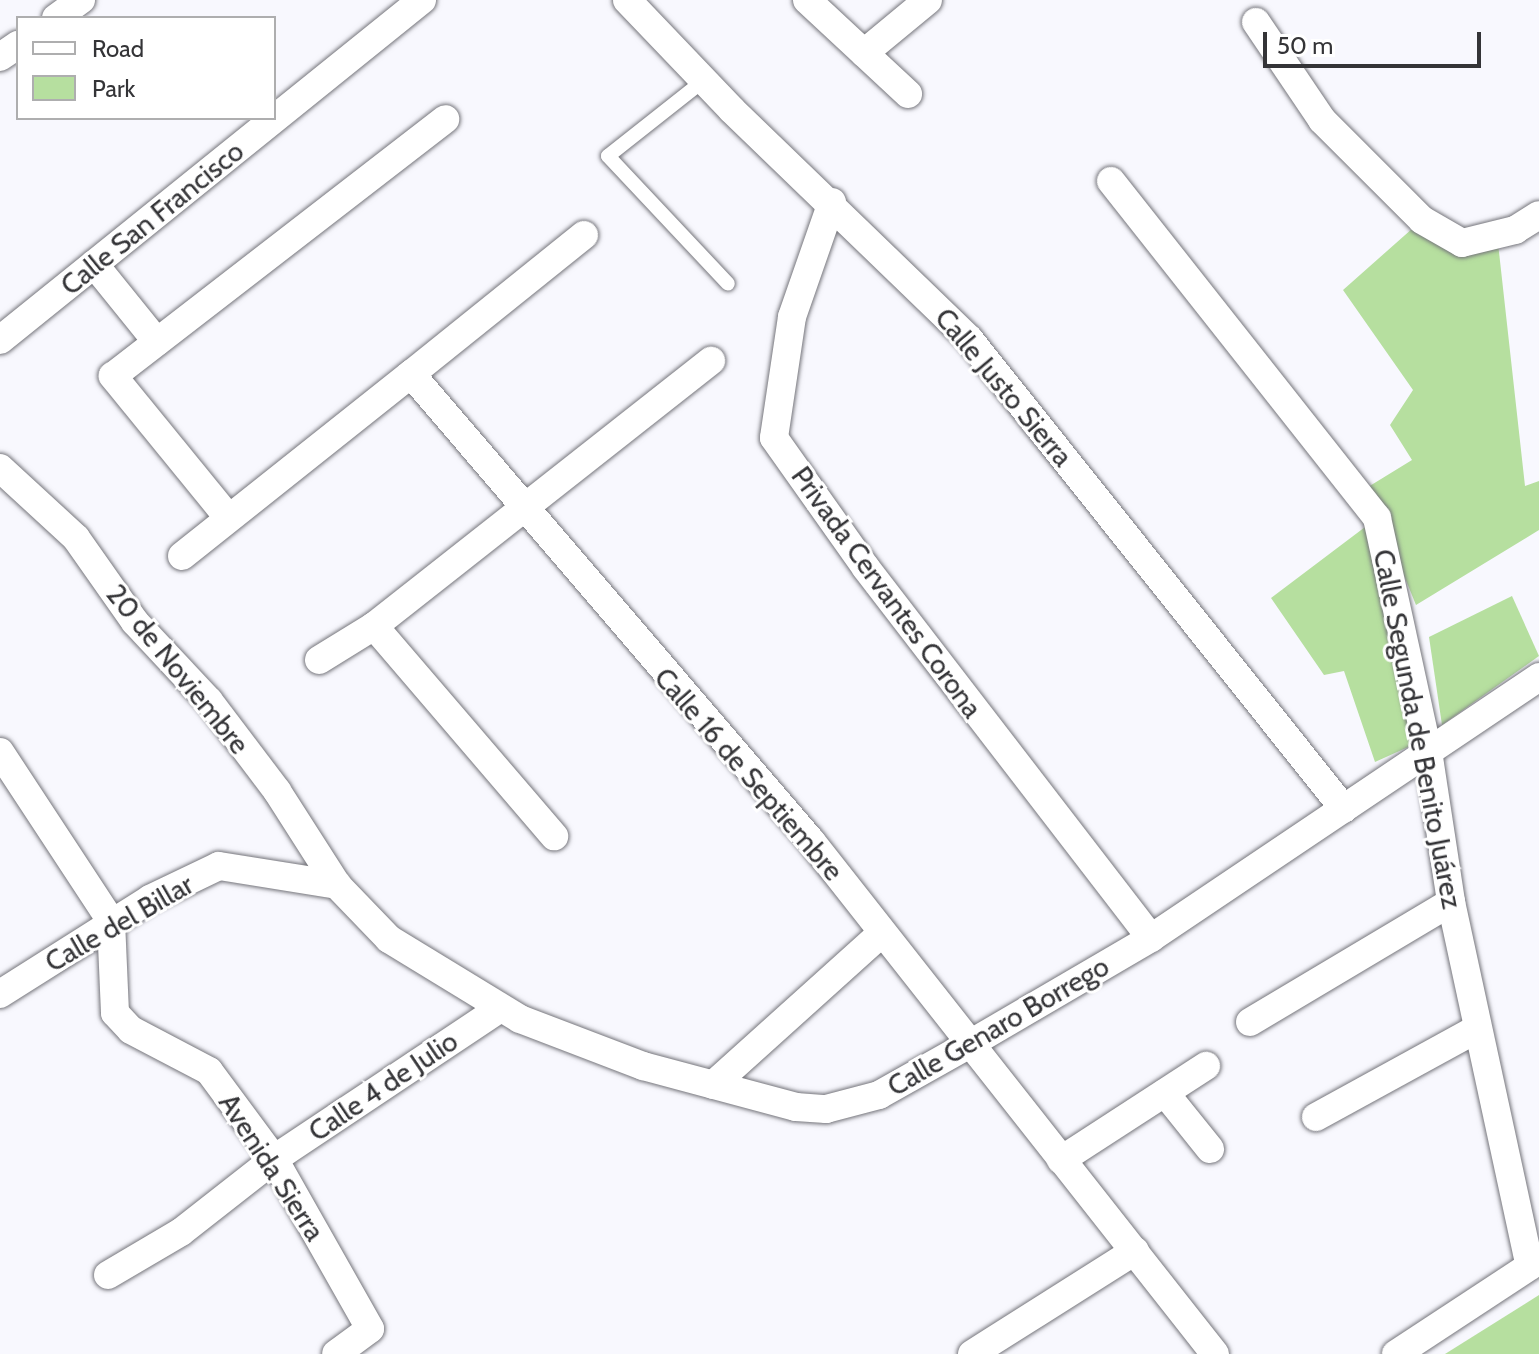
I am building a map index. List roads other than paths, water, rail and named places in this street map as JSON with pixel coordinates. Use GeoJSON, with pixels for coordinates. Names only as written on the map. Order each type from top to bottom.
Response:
{"type":"FeatureCollection","features":[{"type":"Feature","properties":{"kind":"street"},"geometry":{"type":"LineString","coordinates":[[59,16],[81,0]]}},
{"type":"Feature","properties":{"kind":"street","name":"Calle Justo Sierra"},"geometry":{"type":"LineString","coordinates":[[627,0],[703,81],[832,202],[969,339],[1344,809]]}},
{"type":"Feature","properties":{"kind":"street"},"geometry":{"type":"LineString","coordinates":[[807,0],[908,94]]}},
{"type":"Feature","properties":{"kind":"street"},"geometry":{"type":"LineString","coordinates":[[864,53],[928,0]]}},
{"type":"Feature","properties":{"kind":"street","name":"Calle San Francisco"},"geometry":{"type":"LineString","coordinates":[[276,117],[419,2]]}},
{"type":"Feature","properties":{"kind":"street"},"geometry":{"type":"LineString","coordinates":[[1256,22],[1322,120],[1422,220],[1462,243],[1515,230],[1539,215]]}},
{"type":"Feature","properties":{"kind":"street"},"geometry":{"type":"LineString","coordinates":[[227,516],[113,376],[445,119]]}},
{"type":"Feature","properties":{"kind":"street","name":"Calle San Francisco"},"geometry":{"type":"LineString","coordinates":[[0,340],[273,120]]}},
{"type":"Feature","properties":{"kind":"street","name":"Calle Segunda de Benito Juárez"},"geometry":{"type":"LineString","coordinates":[[1111,181],[1377,518],[1428,751],[1451,902],[1477,1029],[1535,1263]]}},
{"type":"Feature","properties":{"kind":"street","name":"Privada Cervantes Corona"},"geometry":{"type":"LineString","coordinates":[[832,202],[792,317],[774,438],[875,580],[1151,938]]}},
{"type":"Feature","properties":{"kind":"street"},"geometry":{"type":"LineString","coordinates":[[182,556],[227,516],[584,235]]}},
{"type":"Feature","properties":{"kind":"street"},"geometry":{"type":"LineString","coordinates":[[94,264],[157,342]]}},
{"type":"Feature","properties":{"kind":"street"},"geometry":{"type":"LineString","coordinates":[[319,660],[374,626],[522,505],[711,361]]}},
{"type":"Feature","properties":{"kind":"street","name":"Calle 16 de Septiembre"},"geometry":{"type":"LineString","coordinates":[[411,374],[811,841],[968,1045],[1215,1354]]}},
{"type":"Feature","properties":{"kind":"street","name":"20 de Noviembre"},"geometry":{"type":"LineString","coordinates":[[0,468],[76,538],[135,622],[209,701],[308,834],[337,885]]}},
{"type":"Feature","properties":{"kind":"street"},"geometry":{"type":"LineString","coordinates":[[374,626],[554,836]]}},
{"type":"Feature","properties":{"kind":"street","name":"Calle Genaro Borrego"},"geometry":{"type":"LineString","coordinates":[[337,885],[389,939],[500,1008],[643,1066],[796,1107],[826,1109],[879,1095],[1151,938],[1539,677]]}},
{"type":"Feature","properties":{"kind":"street"},"geometry":{"type":"LineString","coordinates":[[0,752],[111,921]]}},
{"type":"Feature","properties":{"kind":"street","name":"Calle del Billar"},"geometry":{"type":"LineString","coordinates":[[0,994],[111,921],[219,866],[337,885]]}},
{"type":"Feature","properties":{"kind":"street"},"geometry":{"type":"LineString","coordinates":[[1250,1022],[1451,902]]}},
{"type":"Feature","properties":{"kind":"street","name":"Avenida Sierra"},"geometry":{"type":"LineString","coordinates":[[111,921],[115,1013],[143,1038],[209,1071],[274,1159],[370,1329],[336,1354]]}},
{"type":"Feature","properties":{"kind":"street"},"geometry":{"type":"LineString","coordinates":[[713,1085],[882,933]]}},
{"type":"Feature","properties":{"kind":"street","name":"Calle 4 de Julio"},"geometry":{"type":"LineString","coordinates":[[108,1275],[181,1232],[274,1159],[500,1008]]}},
{"type":"Feature","properties":{"kind":"street"},"geometry":{"type":"LineString","coordinates":[[1316,1117],[1477,1029]]}},
{"type":"Feature","properties":{"kind":"street"},"geometry":{"type":"LineString","coordinates":[[1061,1160],[1206,1066]]}},
{"type":"Feature","properties":{"kind":"street"},"geometry":{"type":"LineString","coordinates":[[1165,1093],[1210,1149]]}},
{"type":"Feature","properties":{"kind":"street"},"geometry":{"type":"LineString","coordinates":[[972,1354],[1135,1251]]}},
{"type":"Feature","properties":{"kind":"street"},"geometry":{"type":"LineString","coordinates":[[1396,1354],[1535,1263]]}},
{"type":"Feature","properties":{"kind":"lane"},"geometry":{"type":"LineString","coordinates":[[703,81],[608,156],[728,284]]}}]}
